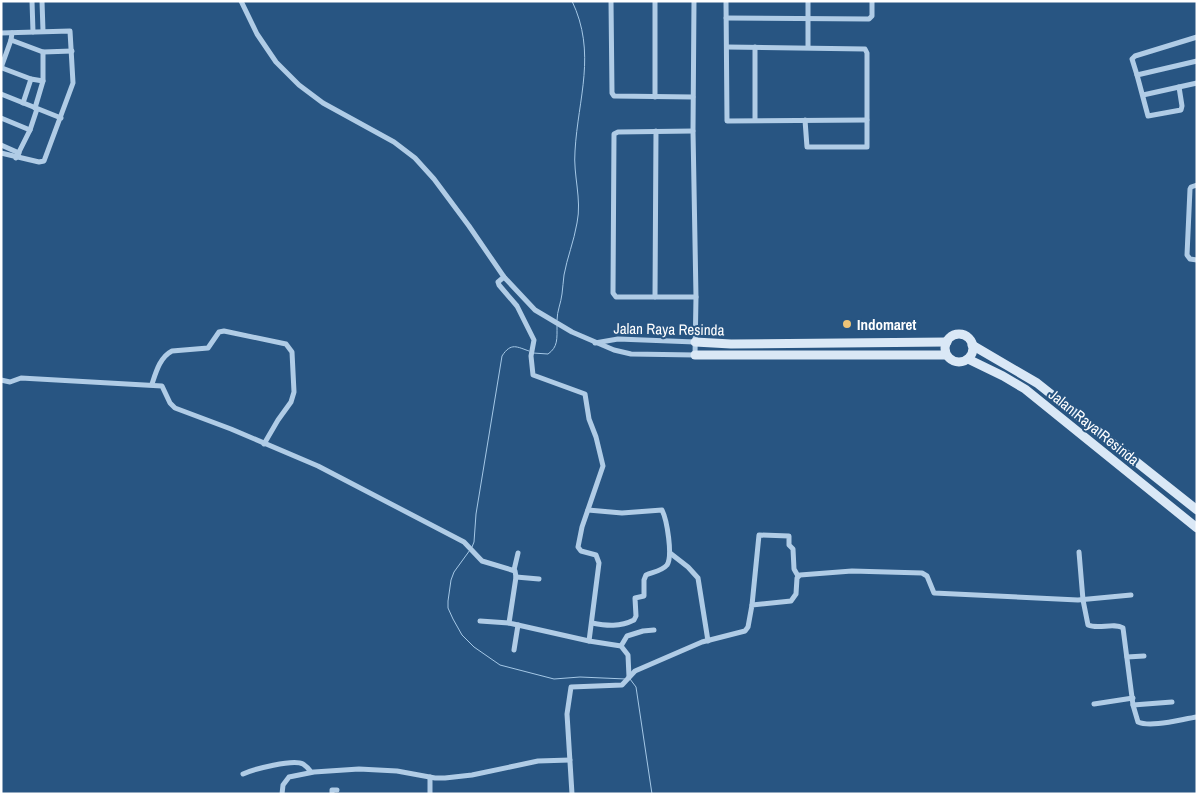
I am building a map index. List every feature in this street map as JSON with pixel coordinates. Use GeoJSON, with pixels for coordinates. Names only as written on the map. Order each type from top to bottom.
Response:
{"type":"FeatureCollection","features":[{"type":"Feature","properties":{"kind":"street"},"geometry":{"type":"LineString","coordinates":[[32,1],[33,32]]}},
{"type":"Feature","properties":{"kind":"street"},"geometry":{"type":"LineString","coordinates":[[42,1],[43,31]]}},
{"type":"Feature","properties":{"kind":"street"},"geometry":{"type":"LineString","coordinates":[[241,1],[262,41],[276,62],[299,85],[323,103],[394,142],[414,158],[434,179],[504,277],[535,310],[594,343]]}},
{"type":"Feature","properties":{"kind":"street"},"geometry":{"type":"LineString","coordinates":[[611,1],[612,94],[617,97],[693,98]]}},
{"type":"Feature","properties":{"kind":"street"},"geometry":{"type":"LineString","coordinates":[[655,1],[655,97]]}},
{"type":"Feature","properties":{"kind":"street"},"geometry":{"type":"LineString","coordinates":[[694,1],[695,355]]}},
{"type":"Feature","properties":{"kind":"street"},"geometry":{"type":"LineString","coordinates":[[726,1],[727,120],[868,120]]}},
{"type":"Feature","properties":{"kind":"street"},"geometry":{"type":"LineString","coordinates":[[808,1],[808,47]]}},
{"type":"Feature","properties":{"kind":"street"},"geometry":{"type":"LineString","coordinates":[[726,18],[869,19],[872,16],[872,1]]}},
{"type":"Feature","properties":{"kind":"street"},"geometry":{"type":"LineString","coordinates":[[1,33],[70,31],[73,83],[44,161],[39,162],[1,153]]}},
{"type":"Feature","properties":{"kind":"street"},"geometry":{"type":"LineString","coordinates":[[12,33],[2,68],[31,79],[43,81]]}},
{"type":"Feature","properties":{"kind":"street"},"geometry":{"type":"LineString","coordinates":[[1179,87],[1182,106],[1178,111],[1148,116],[1132,59],[1133,56],[1197,37]]}},
{"type":"Feature","properties":{"kind":"street"},"geometry":{"type":"LineString","coordinates":[[11,40],[43,52],[72,51]]}},
{"type":"Feature","properties":{"kind":"street"},"geometry":{"type":"LineString","coordinates":[[726,47],[862,48],[866,50],[867,147],[808,147],[806,146],[805,120]]}},
{"type":"Feature","properties":{"kind":"street"},"geometry":{"type":"LineString","coordinates":[[755,47],[755,120]]}},
{"type":"Feature","properties":{"kind":"street"},"geometry":{"type":"LineString","coordinates":[[18,156],[30,130],[43,81],[43,52]]}},
{"type":"Feature","properties":{"kind":"street"},"geometry":{"type":"LineString","coordinates":[[1138,75],[1197,61]]}},
{"type":"Feature","properties":{"kind":"street"},"geometry":{"type":"LineString","coordinates":[[23,103],[31,79]]}},
{"type":"Feature","properties":{"kind":"street"},"geometry":{"type":"LineString","coordinates":[[1143,96],[1197,83]]}},
{"type":"Feature","properties":{"kind":"street"},"geometry":{"type":"LineString","coordinates":[[1,94],[61,118]]}},
{"type":"Feature","properties":{"kind":"street"},"geometry":{"type":"LineString","coordinates":[[1,118],[30,130]]}},
{"type":"Feature","properties":{"kind":"street"},"geometry":{"type":"LineString","coordinates":[[655,297],[656,131]]}},
{"type":"Feature","properties":{"kind":"street"},"geometry":{"type":"LineString","coordinates":[[693,131],[618,132],[613,136],[613,293],[616,297],[696,297]]}},
{"type":"Feature","properties":{"kind":"street"},"geometry":{"type":"LineString","coordinates":[[1,145],[18,156]]}},
{"type":"Feature","properties":{"kind":"street"},"geometry":{"type":"LineString","coordinates":[[1197,185],[1191,186],[1190,190],[1187,255],[1190,259],[1197,260]]}},
{"type":"Feature","properties":{"kind":"street"},"geometry":{"type":"LineString","coordinates":[[504,277],[498,282],[499,285],[517,306],[534,340],[531,356],[533,375],[582,392],[586,397],[589,419],[596,437],[603,466],[578,547],[581,551],[596,555],[599,562],[589,641]]}},
{"type":"Feature","properties":{"kind":"street"},"geometry":{"type":"LineString","coordinates":[[152,384],[160,365],[168,354],[208,348],[219,332],[224,331],[286,344],[292,352],[294,392],[291,402],[264,444]]}},
{"type":"Feature","properties":{"kind":"street"},"geometry":{"type":"LineString","coordinates":[[958,334],[968,337],[972,345],[972,352],[968,359],[956,362],[946,355],[944,348],[947,342],[952,335],[958,334]]}},
{"type":"Feature","properties":{"kind":"street","name":"Jalan Raya Resinda"},"geometry":{"type":"LineString","coordinates":[[594,343],[618,339],[731,344],[947,342]]}},
{"type":"Feature","properties":{"kind":"street","name":"Jalan Raya Resinda"},"geometry":{"type":"LineString","coordinates":[[594,343],[631,354],[768,356],[946,355]]}},
{"type":"Feature","properties":{"kind":"street","name":"Jalan Raya Resinda"},"geometry":{"type":"LineString","coordinates":[[972,345],[1037,383],[1197,510]]}},
{"type":"Feature","properties":{"kind":"street","name":"Jalan Raya Resinda"},"geometry":{"type":"LineString","coordinates":[[968,359],[1014,382],[1197,528]]}},
{"type":"Feature","properties":{"kind":"street"},"geometry":{"type":"LineString","coordinates":[[1,380],[10,382],[21,378],[162,386],[170,403],[175,408],[231,429],[318,466],[464,542],[482,561],[514,570]]}},
{"type":"Feature","properties":{"kind":"street"},"geometry":{"type":"LineString","coordinates":[[1079,433],[1087,422]]}},
{"type":"Feature","properties":{"kind":"street"},"geometry":{"type":"LineString","coordinates":[[588,510],[622,513],[662,510],[670,553],[665,566],[646,575],[644,580],[644,596],[635,598],[636,616],[634,620],[621,625],[607,626],[592,623]]}},
{"type":"Feature","properties":{"kind":"street"},"geometry":{"type":"LineString","coordinates":[[572,794],[566,714],[570,688],[573,686],[591,685],[619,686],[635,670],[708,641],[746,631],[752,605],[759,535],[789,536],[789,545],[793,549],[794,569],[798,576],[796,594],[791,601],[752,605]]}},
{"type":"Feature","properties":{"kind":"street"},"geometry":{"type":"LineString","coordinates":[[1079,552],[1087,623],[1090,627],[1118,626],[1123,628],[1133,705],[1138,722],[1142,724],[1160,723],[1197,717]]}},
{"type":"Feature","properties":{"kind":"street"},"geometry":{"type":"LineString","coordinates":[[510,623],[516,577],[514,570],[518,553]]}},
{"type":"Feature","properties":{"kind":"street"},"geometry":{"type":"LineString","coordinates":[[670,553],[688,567],[698,578],[708,641]]}},
{"type":"Feature","properties":{"kind":"street"},"geometry":{"type":"LineString","coordinates":[[798,576],[803,574],[852,571],[922,573],[928,576],[933,592],[936,594],[1083,600],[1131,595]]}},
{"type":"Feature","properties":{"kind":"street"},"geometry":{"type":"LineString","coordinates":[[516,577],[538,580]]}},
{"type":"Feature","properties":{"kind":"street"},"geometry":{"type":"LineString","coordinates":[[480,621],[510,623],[589,641],[621,646],[628,655],[627,679]]}},
{"type":"Feature","properties":{"kind":"street"},"geometry":{"type":"LineString","coordinates":[[514,650],[518,625]]}},
{"type":"Feature","properties":{"kind":"street"},"geometry":{"type":"LineString","coordinates":[[621,646],[627,636],[654,630]]}},
{"type":"Feature","properties":{"kind":"street"},"geometry":{"type":"LineString","coordinates":[[1127,657],[1144,656]]}},
{"type":"Feature","properties":{"kind":"street"},"geometry":{"type":"LineString","coordinates":[[1094,704],[1132,698]]}},
{"type":"Feature","properties":{"kind":"street"},"geometry":{"type":"LineString","coordinates":[[1133,705],[1172,702]]}},
{"type":"Feature","properties":{"kind":"street"},"geometry":{"type":"LineString","coordinates":[[282,794],[283,785],[289,777],[311,772],[371,769],[410,772],[441,778],[472,776],[538,761],[570,760]]}},
{"type":"Feature","properties":{"kind":"street"},"geometry":{"type":"LineString","coordinates":[[244,774],[266,766],[293,762],[304,764],[311,772]]}},
{"type":"Feature","properties":{"kind":"street"},"geometry":{"type":"LineString","coordinates":[[430,777],[430,794]]}},
{"type":"Feature","properties":{"kind":"waterway"},"geometry":{"type":"LineString","coordinates":[[557,320],[564,275],[576,230],[578,214],[575,151],[585,57],[579,20],[572,1]]}},
{"type":"Feature","properties":{"kind":"waterway"},"geometry":{"type":"LineString","coordinates":[[533,353],[548,354],[554,348],[557,326]]}},
{"type":"Feature","properties":{"kind":"waterway"},"geometry":{"type":"LineString","coordinates":[[472,547],[502,356],[511,347],[518,347],[529,351]]}},
{"type":"Feature","properties":{"kind":"waterway"},"geometry":{"type":"LineString","coordinates":[[470,550],[454,572],[451,580],[448,608],[462,635],[474,647],[500,665],[554,679],[580,677],[626,679]]}},
{"type":"Feature","properties":{"kind":"waterway"},"geometry":{"type":"LineString","coordinates":[[630,679],[636,687],[652,794]]}},
{"type":"Feature","properties":{"kind":"place","name":"Indomaret"},"geometry":{"type":"Point","coordinates":[847,324]}}]}
